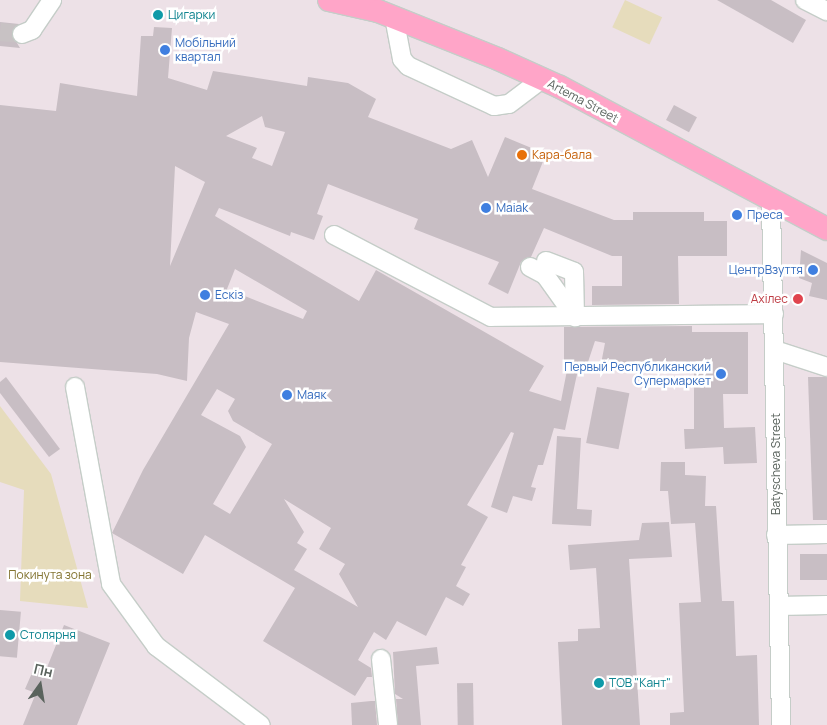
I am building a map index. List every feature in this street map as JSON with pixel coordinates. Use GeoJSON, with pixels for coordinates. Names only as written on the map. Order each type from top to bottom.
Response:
{"type":"FeatureCollection","features":[{"type":"Feature","properties":{"kind":"main road","name":"Artema Street"},"geometry":{"type":"LineString","coordinates":[[329,0],[385,9],[542,79],[771,202],[827,229]]}},
{"type":"Feature","properties":{"kind":"street"},"geometry":{"type":"LineString","coordinates":[[22,34],[32,30],[52,0]]}},
{"type":"Feature","properties":{"kind":"street"},"geometry":{"type":"LineString","coordinates":[[805,0],[827,11]]}},
{"type":"Feature","properties":{"kind":"street"},"geometry":{"type":"LineString","coordinates":[[385,9],[402,59],[408,66],[494,106],[509,104],[542,79]]}},
{"type":"Feature","properties":{"kind":"street","name":"Batyscheva Street"},"geometry":{"type":"LineString","coordinates":[[771,202],[781,725]]}},
{"type":"Feature","properties":{"kind":"street"},"geometry":{"type":"LineString","coordinates":[[334,235],[491,317],[774,314]]}},
{"type":"Feature","properties":{"kind":"street"},"geometry":{"type":"LineString","coordinates":[[538,264],[574,272],[575,317],[545,275],[538,264]]}},
{"type":"Feature","properties":{"kind":"street"},"geometry":{"type":"LineString","coordinates":[[775,350],[827,366]]}},
{"type":"Feature","properties":{"kind":"street"},"geometry":{"type":"LineString","coordinates":[[75,387],[111,584],[156,646],[261,725]]}},
{"type":"Feature","properties":{"kind":"street"},"geometry":{"type":"LineString","coordinates":[[776,536],[827,534]]}},
{"type":"Feature","properties":{"kind":"street"},"geometry":{"type":"LineString","coordinates":[[779,606],[827,605]]}},
{"type":"Feature","properties":{"kind":"street"},"geometry":{"type":"LineString","coordinates":[[381,659],[388,725]]}},
{"type":"Feature","properties":{"kind":"green space"},"geometry":{"type":"Polygon","coordinates":[[[625,0],[662,17],[649,45],[612,27],[625,0]]]}},
{"type":"Feature","properties":{"kind":"green space","name":"Покинута зона"},"geometry":{"type":"Polygon","coordinates":[[[0,406],[51,474],[88,608],[20,601],[24,490],[0,482],[0,406]]]}},
{"type":"Feature","properties":{"kind":"building"},"geometry":{"type":"Polygon","coordinates":[[[717,0],[771,0],[806,20],[793,43],[717,0]]]}},
{"type":"Feature","properties":{"kind":"building"},"geometry":{"type":"Polygon","coordinates":[[[0,22],[19,24],[11,33],[20,48],[0,46],[0,22]]]}},
{"type":"Feature","properties":{"kind":"building","name":"Маяк"},"geometry":{"type":"Polygon","coordinates":[[[154,27],[172,28],[168,78],[207,90],[213,71],[307,86],[308,77],[348,83],[376,99],[368,117],[451,149],[472,140],[488,177],[505,137],[546,154],[532,189],[614,220],[633,220],[633,212],[704,212],[704,221],[727,221],[727,256],[678,256],[679,304],[592,305],[592,286],[622,286],[622,256],[612,256],[544,228],[531,257],[521,262],[508,294],[488,284],[499,262],[414,229],[418,219],[328,184],[317,214],[323,216],[314,240],[291,232],[290,236],[219,208],[215,216],[359,301],[376,270],[544,366],[529,391],[561,401],[568,365],[564,365],[564,327],[692,326],[692,332],[748,332],[748,394],[723,394],[724,428],[755,427],[757,463],[724,464],[723,447],[685,449],[684,429],[694,429],[694,364],[601,364],[605,343],[595,341],[587,365],[579,365],[565,430],[554,428],[543,465],[538,465],[531,487],[536,488],[532,501],[513,496],[507,513],[491,507],[514,433],[511,432],[467,505],[488,517],[461,565],[466,567],[456,586],[470,594],[463,606],[446,597],[426,636],[397,621],[386,640],[374,632],[358,660],[371,668],[372,677],[367,677],[355,696],[263,641],[295,588],[205,535],[183,574],[112,533],[143,470],[229,324],[196,312],[189,338],[187,381],[157,374],[0,362],[0,105],[56,111],[60,83],[137,96],[141,36],[153,36],[154,27]],[[262,116],[226,136],[257,148],[252,158],[272,166],[285,132],[265,127],[262,116]],[[175,166],[170,266],[205,182],[175,166]],[[235,269],[227,289],[303,319],[307,311],[235,269]],[[217,389],[201,415],[240,436],[246,447],[213,504],[230,514],[272,444],[233,421],[228,411],[235,399],[217,389]],[[284,499],[304,532],[297,543],[307,549],[294,570],[358,607],[339,574],[345,564],[319,549],[331,528],[284,499]]]}},
{"type":"Feature","properties":{"kind":"building"},"geometry":{"type":"Polygon","coordinates":[[[674,105],[697,117],[689,132],[666,120],[674,105]]]}},
{"type":"Feature","properties":{"kind":"building","name":"ЦентрВзуття"},"geometry":{"type":"Polygon","coordinates":[[[801,250],[827,263],[827,300],[809,296],[812,283],[799,278],[801,250]]]}},
{"type":"Feature","properties":{"kind":"building"},"geometry":{"type":"Polygon","coordinates":[[[6,377],[60,449],[49,457],[0,393],[0,382],[6,377]]]}},
{"type":"Feature","properties":{"kind":"building"},"geometry":{"type":"Polygon","coordinates":[[[808,377],[827,377],[827,520],[813,520],[808,377]]]}},
{"type":"Feature","properties":{"kind":"building"},"geometry":{"type":"Polygon","coordinates":[[[597,387],[629,393],[619,449],[586,443],[597,387]]]}},
{"type":"Feature","properties":{"kind":"building"},"geometry":{"type":"Polygon","coordinates":[[[557,436],[581,438],[577,509],[592,510],[591,526],[552,524],[557,436]]]}},
{"type":"Feature","properties":{"kind":"building","name":"ТОВ \"Кант\""},"geometry":{"type":"Polygon","coordinates":[[[661,462],[685,462],[685,475],[706,476],[705,506],[716,506],[722,601],[734,601],[736,656],[757,655],[759,725],[670,725],[670,713],[684,712],[679,603],[701,602],[695,523],[671,524],[668,491],[660,491],[661,462]]]}},
{"type":"Feature","properties":{"kind":"building","name":"ТОВ \"Кант\""},"geometry":{"type":"Polygon","coordinates":[[[669,522],[672,557],[629,559],[640,725],[562,725],[558,642],[578,641],[578,629],[600,628],[596,568],[570,570],[568,545],[639,540],[642,523],[669,522]]]}},
{"type":"Feature","properties":{"kind":"building"},"geometry":{"type":"Polygon","coordinates":[[[800,554],[827,554],[827,580],[800,580],[800,554]]]}},
{"type":"Feature","properties":{"kind":"building","name":"Столярня"},"geometry":{"type":"Polygon","coordinates":[[[0,610],[21,612],[17,658],[0,656],[0,610]]]}},
{"type":"Feature","properties":{"kind":"building"},"geometry":{"type":"Polygon","coordinates":[[[64,625],[110,643],[77,725],[23,725],[36,693],[25,689],[35,666],[46,670],[64,625]]]}},
{"type":"Feature","properties":{"kind":"building"},"geometry":{"type":"Polygon","coordinates":[[[437,647],[439,664],[416,666],[421,725],[398,725],[396,699],[403,699],[395,694],[393,652],[437,647]]]}},
{"type":"Feature","properties":{"kind":"building"},"geometry":{"type":"Polygon","coordinates":[[[457,683],[473,683],[474,725],[458,725],[457,683]]]}},
{"type":"Feature","properties":{"kind":"building"},"geometry":{"type":"Polygon","coordinates":[[[375,701],[377,725],[352,725],[351,703],[375,701]]]}},
{"type":"Feature","properties":{"kind":"tunnel"},"geometry":{"type":"LineString","coordinates":[[0,32],[22,34]]}},
{"type":"Feature","properties":{"kind":"place","name":"Цигарки"},"geometry":{"type":"Point","coordinates":[158,15]}},
{"type":"Feature","properties":{"kind":"place","name":"Мобільний квартал"},"geometry":{"type":"Point","coordinates":[165,50]}},
{"type":"Feature","properties":{"kind":"place","name":"Кара-бала"},"geometry":{"type":"Point","coordinates":[522,155]}},
{"type":"Feature","properties":{"kind":"place","name":"Maiak"},"geometry":{"type":"Point","coordinates":[486,208]}},
{"type":"Feature","properties":{"kind":"place","name":"Преса"},"geometry":{"type":"Point","coordinates":[737,215]}},
{"type":"Feature","properties":{"kind":"place","name":"ЦентрВзуття"},"geometry":{"type":"Point","coordinates":[813,270]}},
{"type":"Feature","properties":{"kind":"place","name":"Ескіз"},"geometry":{"type":"Point","coordinates":[205,295]}},
{"type":"Feature","properties":{"kind":"place","name":"Ахілес"},"geometry":{"type":"Point","coordinates":[798,299]}},
{"type":"Feature","properties":{"kind":"place","name":"Первый Республиканский Супермаркет"},"geometry":{"type":"Point","coordinates":[721,374]}},
{"type":"Feature","properties":{"kind":"place","name":"Маяк"},"geometry":{"type":"Point","coordinates":[287,395]}},
{"type":"Feature","properties":{"kind":"place","name":"Столярня"},"geometry":{"type":"Point","coordinates":[10,635]}},
{"type":"Feature","properties":{"kind":"place","name":"ТОВ \"Кант\""},"geometry":{"type":"Point","coordinates":[599,683]}}]}
